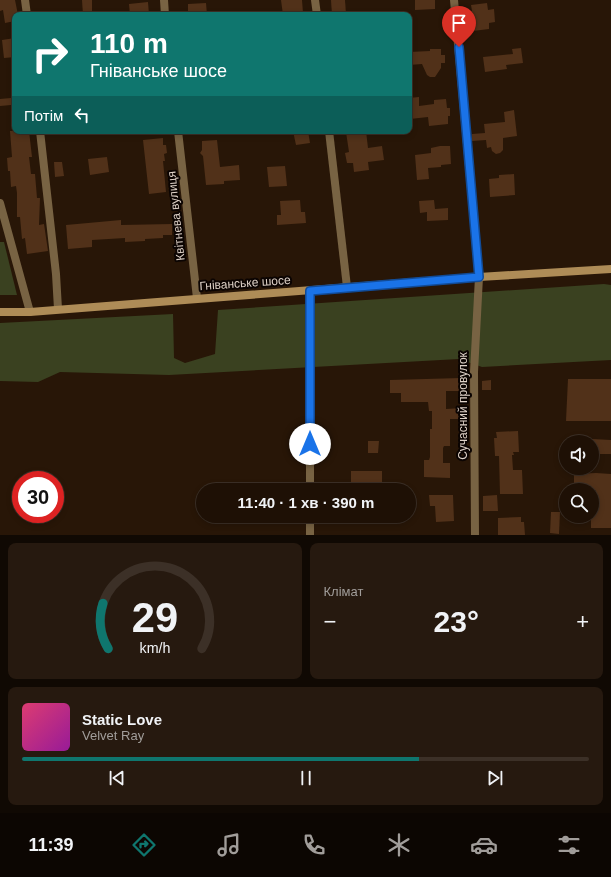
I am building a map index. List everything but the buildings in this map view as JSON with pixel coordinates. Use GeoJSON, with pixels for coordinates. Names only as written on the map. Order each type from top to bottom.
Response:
{"type":"FeatureCollection","features":[{"type":"Feature","properties":{"kind":"main road","name":"Гніванське шосе"},"geometry":{"type":"LineString","coordinates":[[0,312],[30,312],[479,277],[611,269]]}},
{"type":"Feature","properties":{"kind":"street"},"geometry":{"type":"LineString","coordinates":[[25,0],[27,12]]}},
{"type":"Feature","properties":{"kind":"street"},"geometry":{"type":"LineString","coordinates":[[164,0],[165,12]]}},
{"type":"Feature","properties":{"kind":"street"},"geometry":{"type":"LineString","coordinates":[[315,0],[316,12]]}},
{"type":"Feature","properties":{"kind":"street","name":"Сучасний провулок"},"geometry":{"type":"LineString","coordinates":[[454,0],[479,277],[474,372],[475,535]]}},
{"type":"Feature","properties":{"kind":"street"},"geometry":{"type":"LineString","coordinates":[[40,134],[56,274],[58,310]]}},
{"type":"Feature","properties":{"kind":"street","name":"Квітнева вулиця"},"geometry":{"type":"LineString","coordinates":[[178,134],[197,298]]}},
{"type":"Feature","properties":{"kind":"street"},"geometry":{"type":"LineString","coordinates":[[329,134],[347,287]]}},
{"type":"Feature","properties":{"kind":"street"},"geometry":{"type":"LineString","coordinates":[[0,203],[30,312]]}},
{"type":"Feature","properties":{"kind":"street"},"geometry":{"type":"LineString","coordinates":[[310,291],[310,483]]}},
{"type":"Feature","properties":{"kind":"street"},"geometry":{"type":"LineString","coordinates":[[310,523],[310,535]]}},
{"type":"Feature","properties":{"kind":"green space"},"geometry":{"type":"Polygon","coordinates":[[[0,242],[4,242],[17,295],[0,295],[0,242]]]}},
{"type":"Feature","properties":{"kind":"green space"},"geometry":{"type":"Polygon","coordinates":[[[604,284],[611,285],[611,360],[482,367],[459,359],[169,375],[60,372],[38,382],[0,381],[0,323],[173,314],[174,358],[185,363],[215,354],[218,310],[604,284]]]}},
{"type":"Feature","properties":{"kind":"route"},"geometry":{"type":"LineString","coordinates":[[310,444],[310,291],[479,277],[459,47]]}}]}
